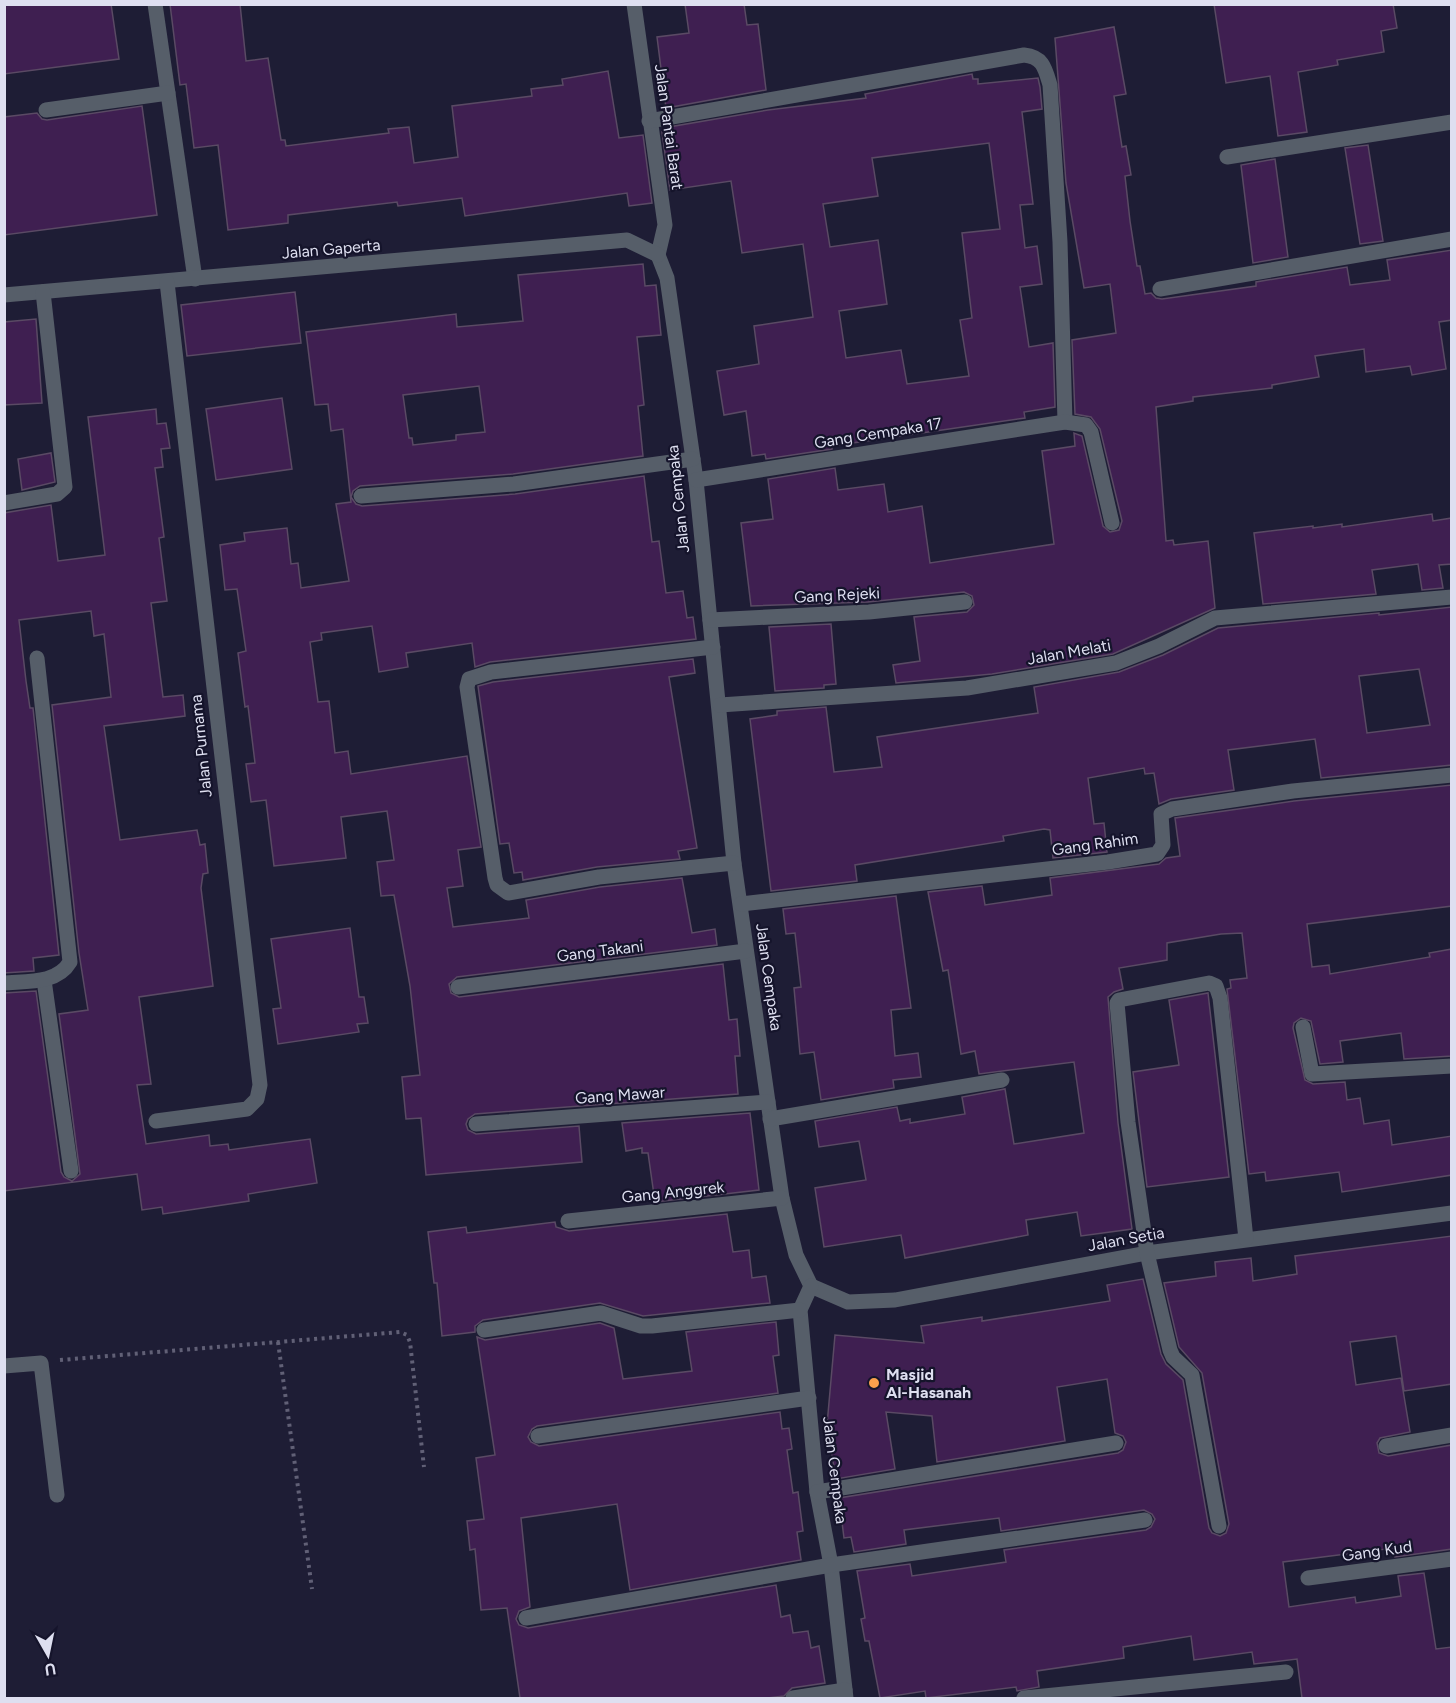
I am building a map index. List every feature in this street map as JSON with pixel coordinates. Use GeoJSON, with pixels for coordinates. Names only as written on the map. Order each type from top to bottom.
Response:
{"type":"FeatureCollection","features":[{"type":"Feature","properties":{"kind":"street"},"geometry":{"type":"LineString","coordinates":[[155,4],[195,279]]}},
{"type":"Feature","properties":{"kind":"street","name":"Jalan Pantai Barat"},"geometry":{"type":"LineString","coordinates":[[634,4],[665,225],[657,255]]}},
{"type":"Feature","properties":{"kind":"street"},"geometry":{"type":"LineString","coordinates":[[649,121],[1024,55],[1035,56],[1045,66],[1050,85],[1060,243],[1065,422],[1086,425],[1091,432],[1112,523]]}},
{"type":"Feature","properties":{"kind":"street"},"geometry":{"type":"LineString","coordinates":[[46,110],[168,93]]}},
{"type":"Feature","properties":{"kind":"street"},"geometry":{"type":"LineString","coordinates":[[1227,157],[1452,122]]}},
{"type":"Feature","properties":{"kind":"street"},"geometry":{"type":"LineString","coordinates":[[1160,289],[1452,239]]}},
{"type":"Feature","properties":{"kind":"street","name":"Jalan Gaperta"},"geometry":{"type":"LineString","coordinates":[[4,295],[627,240],[657,255]]}},
{"type":"Feature","properties":{"kind":"street","name":"Jalan Cempaka"},"geometry":{"type":"LineString","coordinates":[[657,255],[666,278],[696,480],[734,864],[770,1119],[782,1198],[796,1255],[811,1286]]}},
{"type":"Feature","properties":{"kind":"street","name":"Jalan Purnama"},"geometry":{"type":"LineString","coordinates":[[156,1121],[247,1109],[257,1099],[260,1085],[168,282]]}},
{"type":"Feature","properties":{"kind":"street"},"geometry":{"type":"LineString","coordinates":[[4,503],[57,494],[65,487],[43,292]]}},
{"type":"Feature","properties":{"kind":"street","name":"Gang Cempaka 17"},"geometry":{"type":"LineString","coordinates":[[696,480],[1065,422]]}},
{"type":"Feature","properties":{"kind":"street"},"geometry":{"type":"LineString","coordinates":[[361,496],[514,484],[693,459]]}},
{"type":"Feature","properties":{"kind":"street","name":"Jalan Melati"},"geometry":{"type":"LineString","coordinates":[[720,705],[966,688],[1116,663],[1159,646],[1215,618],[1452,597]]}},
{"type":"Feature","properties":{"kind":"street","name":"Gang Rejeki"},"geometry":{"type":"LineString","coordinates":[[711,620],[869,612],[965,602]]}},
{"type":"Feature","properties":{"kind":"street"},"geometry":{"type":"LineString","coordinates":[[713,647],[491,672],[473,676],[469,679],[467,687],[495,878],[502,889],[508,893],[598,877],[734,864]]}},
{"type":"Feature","properties":{"kind":"street"},"geometry":{"type":"LineString","coordinates":[[4,983],[44,980],[60,975],[70,962],[37,658]]}},
{"type":"Feature","properties":{"kind":"street","name":"Gang Rahim"},"geometry":{"type":"LineString","coordinates":[[741,904],[1087,865],[1157,854],[1162,845],[1161,814],[1172,809],[1293,792],[1452,775]]}},
{"type":"Feature","properties":{"kind":"street","name":"Gang Takani"},"geometry":{"type":"LineString","coordinates":[[458,987],[746,951]]}},
{"type":"Feature","properties":{"kind":"street"},"geometry":{"type":"LineString","coordinates":[[44,980],[71,1171]]}},
{"type":"Feature","properties":{"kind":"street"},"geometry":{"type":"LineString","coordinates":[[1219,1526],[1192,1375],[1173,1357],[1170,1350],[1147,1253],[1128,1122],[1117,1003],[1122,998],[1209,983],[1216,986],[1220,998],[1246,1239]]}},
{"type":"Feature","properties":{"kind":"street"},"geometry":{"type":"LineString","coordinates":[[1303,1027],[1312,1074],[1452,1066]]}},
{"type":"Feature","properties":{"kind":"street"},"geometry":{"type":"LineString","coordinates":[[770,1119],[1002,1080]]}},
{"type":"Feature","properties":{"kind":"street","name":"Gang Mawar"},"geometry":{"type":"LineString","coordinates":[[476,1124],[768,1102]]}},
{"type":"Feature","properties":{"kind":"street","name":"Gang Anggrek"},"geometry":{"type":"LineString","coordinates":[[567,1221],[782,1198]]}},
{"type":"Feature","properties":{"kind":"street","name":"Jalan Setia"},"geometry":{"type":"LineString","coordinates":[[811,1286],[848,1302],[894,1299],[1147,1253],[1452,1213]]}},
{"type":"Feature","properties":{"kind":"street"},"geometry":{"type":"LineString","coordinates":[[484,1330],[601,1313],[641,1326],[652,1326],[800,1310],[811,1286]]}},
{"type":"Feature","properties":{"kind":"street","name":"Jalan Cempaka"},"geometry":{"type":"LineString","coordinates":[[800,1310],[818,1492],[831,1565],[846,1694]]}},
{"type":"Feature","properties":{"kind":"street"},"geometry":{"type":"LineString","coordinates":[[4,1366],[41,1363],[57,1496]]}},
{"type":"Feature","properties":{"kind":"street"},"geometry":{"type":"LineString","coordinates":[[538,1436],[809,1398]]}},
{"type":"Feature","properties":{"kind":"street"},"geometry":{"type":"LineString","coordinates":[[1386,1446],[1452,1435]]}},
{"type":"Feature","properties":{"kind":"street"},"geometry":{"type":"LineString","coordinates":[[818,1492],[1116,1443]]}},
{"type":"Feature","properties":{"kind":"street"},"geometry":{"type":"LineString","coordinates":[[526,1618],[831,1565],[1145,1520]]}},
{"type":"Feature","properties":{"kind":"street","name":"Gang Kud"},"geometry":{"type":"LineString","coordinates":[[1308,1578],[1452,1559]]}},
{"type":"Feature","properties":{"kind":"street"},"geometry":{"type":"LineString","coordinates":[[1024,1698],[1287,1672]]}},
{"type":"Feature","properties":{"kind":"street"},"geometry":{"type":"LineString","coordinates":[[793,1698],[846,1694]]}},
{"type":"Feature","properties":{"kind":"path"},"geometry":{"type":"LineString","coordinates":[[41,1363],[400,1332],[407,1335],[410,1342],[424,1467]]}},
{"type":"Feature","properties":{"kind":"path"},"geometry":{"type":"LineString","coordinates":[[278,1342],[312,1589]]}},
{"type":"Feature","properties":{"kind":"building"},"geometry":{"type":"Polygon","coordinates":[[[4,4],[111,4],[119,59],[4,74],[4,4]]]}},
{"type":"Feature","properties":{"kind":"building"},"geometry":{"type":"Polygon","coordinates":[[[170,4],[240,4],[246,61],[268,58],[281,140],[285,140],[286,146],[389,133],[388,129],[409,127],[414,163],[458,157],[452,106],[532,96],[531,89],[563,85],[562,79],[608,71],[619,138],[643,135],[652,203],[629,206],[627,193],[465,216],[462,198],[398,206],[397,202],[288,215],[288,223],[228,230],[218,145],[194,148],[186,84],[180,85],[170,4]]]}},
{"type":"Feature","properties":{"kind":"building"},"geometry":{"type":"Polygon","coordinates":[[[685,4],[744,4],[747,25],[758,24],[766,90],[666,108],[657,37],[689,33],[685,4]]]}},
{"type":"Feature","properties":{"kind":"building"},"geometry":{"type":"Polygon","coordinates":[[[1214,4],[1393,4],[1397,28],[1381,31],[1384,52],[1337,60],[1338,65],[1298,72],[1307,132],[1278,136],[1270,76],[1226,83],[1214,4]]]}},
{"type":"Feature","properties":{"kind":"building"},"geometry":{"type":"Polygon","coordinates":[[[1114,27],[1126,94],[1114,96],[1122,147],[1126,146],[1131,175],[1125,176],[1130,221],[1137,266],[1140,266],[1145,294],[1151,293],[1156,298],[1162,299],[1256,286],[1256,282],[1347,267],[1350,285],[1390,280],[1387,260],[1452,250],[1452,320],[1439,322],[1446,369],[1412,375],[1410,366],[1366,372],[1364,349],[1315,356],[1319,377],[1272,385],[1272,388],[1193,397],[1193,401],[1156,407],[1166,541],[1173,540],[1174,545],[1208,541],[1215,608],[1113,654],[992,674],[896,683],[893,665],[920,661],[914,617],[967,612],[974,605],[972,596],[964,592],[868,602],[751,606],[741,523],[773,519],[768,479],[835,468],[838,490],[884,484],[888,512],[922,506],[930,563],[1054,544],[1042,451],[1075,446],[1074,433],[1082,436],[1103,526],[1110,532],[1119,530],[1122,521],[1100,429],[1091,417],[1075,414],[1072,340],[1116,333],[1110,284],[1084,288],[1066,183],[1055,38],[1114,27]]]}},
{"type":"Feature","properties":{"kind":"building"},"geometry":{"type":"Polygon","coordinates":[[[972,74],[973,79],[978,79],[978,84],[1038,78],[1042,109],[1022,112],[1033,204],[1020,205],[1025,248],[1037,246],[1042,284],[1020,287],[1029,347],[1053,343],[1055,407],[1024,412],[1025,418],[832,446],[832,449],[766,459],[765,454],[752,456],[746,411],[724,415],[717,371],[759,364],[754,326],[813,317],[803,244],[742,253],[731,181],[670,190],[662,132],[669,131],[669,127],[768,110],[866,98],[865,94],[972,74]],[[989,143],[872,158],[878,196],[823,204],[830,247],[878,240],[887,304],[839,311],[846,358],[901,350],[907,384],[969,376],[960,320],[972,318],[962,233],[1000,229],[989,143]]]}},
{"type":"Feature","properties":{"kind":"building"},"geometry":{"type":"Polygon","coordinates":[[[142,106],[157,215],[4,235],[4,117],[37,113],[42,119],[47,120],[142,106]]]}},
{"type":"Feature","properties":{"kind":"building"},"geometry":{"type":"Polygon","coordinates":[[[1368,145],[1383,241],[1360,244],[1345,148],[1368,145]]]}},
{"type":"Feature","properties":{"kind":"building"},"geometry":{"type":"Polygon","coordinates":[[[1275,159],[1288,257],[1253,263],[1241,165],[1275,159]]]}},
{"type":"Feature","properties":{"kind":"building"},"geometry":{"type":"Polygon","coordinates":[[[643,264],[645,286],[656,285],[661,335],[637,337],[644,405],[638,406],[643,456],[513,474],[360,486],[353,491],[351,497],[356,504],[362,506],[515,494],[644,476],[652,542],[659,541],[666,593],[683,591],[687,618],[693,617],[696,639],[490,662],[475,667],[472,643],[406,653],[408,667],[379,672],[372,626],[321,633],[322,640],[310,642],[318,702],[329,701],[335,753],[348,751],[351,774],[467,756],[481,847],[458,850],[463,886],[447,888],[453,927],[529,918],[526,900],[600,887],[682,878],[692,933],[715,929],[717,945],[457,977],[449,984],[451,993],[459,997],[723,964],[729,1020],[737,1019],[740,1056],[735,1056],[738,1094],[475,1114],[468,1119],[466,1124],[468,1130],[476,1134],[579,1126],[582,1162],[426,1175],[421,1118],[406,1119],[402,1077],[420,1075],[410,986],[394,895],[381,896],[377,862],[394,860],[387,811],[341,817],[346,858],[274,866],[266,800],[251,802],[246,764],[255,763],[238,653],[246,651],[237,589],[225,590],[220,545],[245,541],[244,533],[287,528],[291,564],[298,563],[301,588],[349,581],[336,504],[351,502],[343,429],[331,431],[328,404],[315,405],[306,332],[456,314],[457,327],[523,321],[518,275],[643,264]],[[479,386],[403,395],[409,438],[412,438],[413,445],[456,440],[456,435],[485,432],[479,386]]]}},
{"type":"Feature","properties":{"kind":"building"},"geometry":{"type":"Polygon","coordinates":[[[295,292],[301,343],[187,356],[181,305],[295,292]]]}},
{"type":"Feature","properties":{"kind":"building"},"geometry":{"type":"Polygon","coordinates":[[[36,319],[42,403],[4,405],[4,322],[36,319]]]}},
{"type":"Feature","properties":{"kind":"building"},"geometry":{"type":"Polygon","coordinates":[[[282,398],[292,469],[216,480],[206,409],[282,398]]]}},
{"type":"Feature","properties":{"kind":"building"},"geometry":{"type":"Polygon","coordinates":[[[156,409],[157,424],[166,423],[170,448],[161,449],[163,467],[155,468],[164,537],[159,538],[167,601],[151,603],[163,697],[183,695],[185,716],[104,726],[120,840],[197,830],[200,845],[205,844],[208,873],[203,874],[201,888],[213,986],[139,997],[151,1084],[137,1085],[146,1144],[209,1135],[210,1146],[228,1144],[229,1150],[310,1139],[317,1183],[248,1194],[249,1201],[163,1214],[162,1207],[142,1210],[137,1174],[4,1191],[4,993],[36,991],[61,1172],[64,1177],[72,1181],[80,1174],[59,1014],[88,1010],[79,953],[52,705],[111,697],[104,634],[94,636],[91,611],[19,620],[30,708],[33,708],[59,955],[33,958],[34,971],[4,973],[4,513],[51,505],[58,561],[105,555],[88,417],[156,409]]]}},
{"type":"Feature","properties":{"kind":"building"},"geometry":{"type":"Polygon","coordinates":[[[51,453],[55,482],[22,490],[18,459],[51,453]]]}},
{"type":"Feature","properties":{"kind":"building"},"geometry":{"type":"Polygon","coordinates":[[[1432,514],[1433,521],[1452,518],[1452,564],[1439,565],[1443,588],[1422,590],[1418,564],[1372,570],[1376,594],[1263,604],[1254,533],[1342,524],[1342,527],[1432,514]]]}},
{"type":"Feature","properties":{"kind":"building"},"geometry":{"type":"Polygon","coordinates":[[[1452,607],[1452,765],[1321,778],[1315,739],[1228,750],[1234,790],[1171,799],[1159,804],[1154,773],[1145,774],[1144,768],[1088,778],[1094,824],[1104,823],[1107,852],[1053,858],[1050,830],[1044,829],[1003,836],[1004,841],[855,865],[857,881],[771,891],[750,719],[777,715],[777,711],[826,707],[834,772],[882,767],[877,737],[1038,713],[1034,687],[1119,672],[1163,655],[1218,628],[1379,613],[1379,615],[1452,607]],[[1419,669],[1359,676],[1367,733],[1430,725],[1419,669]]]}},
{"type":"Feature","properties":{"kind":"building"},"geometry":{"type":"Polygon","coordinates":[[[831,624],[836,684],[824,685],[824,688],[775,691],[769,627],[831,624]]]}},
{"type":"Feature","properties":{"kind":"building"},"geometry":{"type":"Polygon","coordinates":[[[693,659],[695,673],[669,677],[697,848],[678,851],[680,859],[597,867],[523,880],[522,872],[514,873],[509,843],[500,844],[478,686],[493,682],[693,659]]]}},
{"type":"Feature","properties":{"kind":"building"},"geometry":{"type":"Polygon","coordinates":[[[1452,785],[1452,906],[1307,924],[1312,967],[1329,965],[1330,974],[1430,957],[1429,953],[1452,949],[1452,1056],[1404,1059],[1401,1033],[1340,1041],[1343,1062],[1320,1064],[1311,1021],[1301,1018],[1294,1023],[1293,1028],[1305,1080],[1313,1084],[1345,1082],[1347,1100],[1360,1098],[1364,1124],[1389,1120],[1392,1145],[1452,1136],[1452,1175],[1342,1192],[1339,1172],[1266,1181],[1265,1172],[1249,1174],[1227,989],[1231,988],[1230,980],[1247,978],[1242,933],[1221,934],[1167,943],[1167,960],[1119,968],[1123,989],[1108,997],[1118,1123],[1132,1229],[1081,1236],[1077,1212],[1026,1220],[1028,1235],[905,1258],[901,1235],[824,1247],[815,1188],[866,1180],[859,1141],[819,1147],[815,1121],[897,1107],[900,1121],[910,1119],[910,1123],[965,1114],[962,1097],[1005,1089],[1014,1144],[1084,1133],[1074,1062],[979,1074],[975,1051],[961,1054],[948,970],[943,971],[928,892],[982,886],[985,905],[1052,895],[1050,878],[1159,864],[1166,858],[1180,856],[1175,818],[1294,801],[1452,785]]]}},
{"type":"Feature","properties":{"kind":"building"},"geometry":{"type":"Polygon","coordinates":[[[896,896],[911,1008],[891,1010],[895,1056],[918,1053],[921,1077],[893,1080],[894,1088],[821,1100],[814,1052],[800,1054],[794,988],[801,987],[795,933],[786,934],[783,909],[896,896]]]}},
{"type":"Feature","properties":{"kind":"building"},"geometry":{"type":"Polygon","coordinates":[[[350,928],[359,997],[364,997],[368,1023],[357,1024],[359,1032],[278,1044],[273,1009],[281,1008],[271,939],[350,928]]]}},
{"type":"Feature","properties":{"kind":"building"},"geometry":{"type":"Polygon","coordinates":[[[1208,993],[1229,1177],[1147,1187],[1133,1072],[1179,1065],[1169,1000],[1208,993]]]}},
{"type":"Feature","properties":{"kind":"building"},"geometry":{"type":"Polygon","coordinates":[[[750,1113],[759,1190],[655,1202],[648,1153],[642,1153],[642,1148],[626,1151],[622,1123],[750,1113]]]}},
{"type":"Feature","properties":{"kind":"building"},"geometry":{"type":"Polygon","coordinates":[[[727,1214],[733,1252],[749,1250],[752,1278],[766,1276],[770,1303],[643,1316],[600,1303],[483,1320],[475,1326],[475,1332],[442,1336],[437,1283],[434,1283],[428,1232],[466,1227],[467,1233],[555,1222],[556,1227],[569,1231],[727,1214]]]}},
{"type":"Feature","properties":{"kind":"building"},"geometry":{"type":"Polygon","coordinates":[[[1452,1236],[1452,1384],[1404,1391],[1396,1336],[1350,1342],[1356,1385],[1401,1378],[1410,1432],[1380,1438],[1377,1443],[1379,1453],[1388,1456],[1452,1445],[1452,1549],[1395,1557],[1394,1548],[1283,1562],[1289,1607],[1355,1597],[1356,1603],[1401,1596],[1398,1576],[1424,1573],[1436,1649],[1452,1647],[1452,1698],[1302,1698],[1297,1659],[1254,1664],[1252,1652],[1194,1660],[1191,1636],[1123,1647],[1124,1658],[1037,1671],[1039,1687],[1017,1691],[1016,1687],[926,1698],[925,1691],[880,1698],[869,1641],[865,1641],[861,1619],[865,1618],[857,1571],[910,1564],[912,1576],[1006,1562],[1004,1550],[1146,1530],[1151,1527],[1155,1519],[1152,1514],[1144,1510],[1001,1531],[999,1518],[904,1530],[906,1544],[854,1552],[851,1537],[844,1538],[839,1498],[1118,1453],[1123,1450],[1126,1442],[1123,1436],[1115,1433],[1107,1379],[1057,1387],[1065,1441],[937,1462],[932,1416],[886,1412],[895,1469],[836,1479],[827,1425],[835,1335],[924,1343],[921,1326],[982,1317],[982,1321],[1110,1301],[1107,1285],[1143,1279],[1161,1354],[1166,1364],[1183,1380],[1209,1528],[1212,1533],[1220,1536],[1226,1533],[1229,1524],[1202,1373],[1179,1347],[1164,1283],[1216,1276],[1215,1262],[1251,1258],[1253,1281],[1297,1274],[1295,1256],[1452,1236]]]}},
{"type":"Feature","properties":{"kind":"building"},"geometry":{"type":"Polygon","coordinates":[[[776,1322],[779,1355],[773,1356],[778,1393],[537,1426],[532,1429],[528,1437],[531,1442],[539,1446],[780,1412],[782,1429],[789,1428],[792,1449],[787,1450],[793,1493],[798,1492],[803,1531],[797,1532],[801,1560],[630,1590],[617,1504],[521,1518],[530,1607],[519,1611],[516,1619],[519,1625],[528,1628],[776,1585],[781,1617],[790,1615],[793,1633],[808,1631],[811,1648],[819,1646],[825,1683],[792,1688],[784,1696],[767,1698],[520,1698],[507,1608],[481,1610],[475,1549],[470,1550],[467,1521],[484,1519],[476,1458],[495,1455],[477,1337],[485,1340],[600,1323],[614,1328],[623,1379],[692,1371],[686,1332],[776,1322]]]}},
{"type":"Feature","properties":{"kind":"place","name":"Masjid Al-Hasanah"},"geometry":{"type":"Point","coordinates":[874,1383]}}]}
